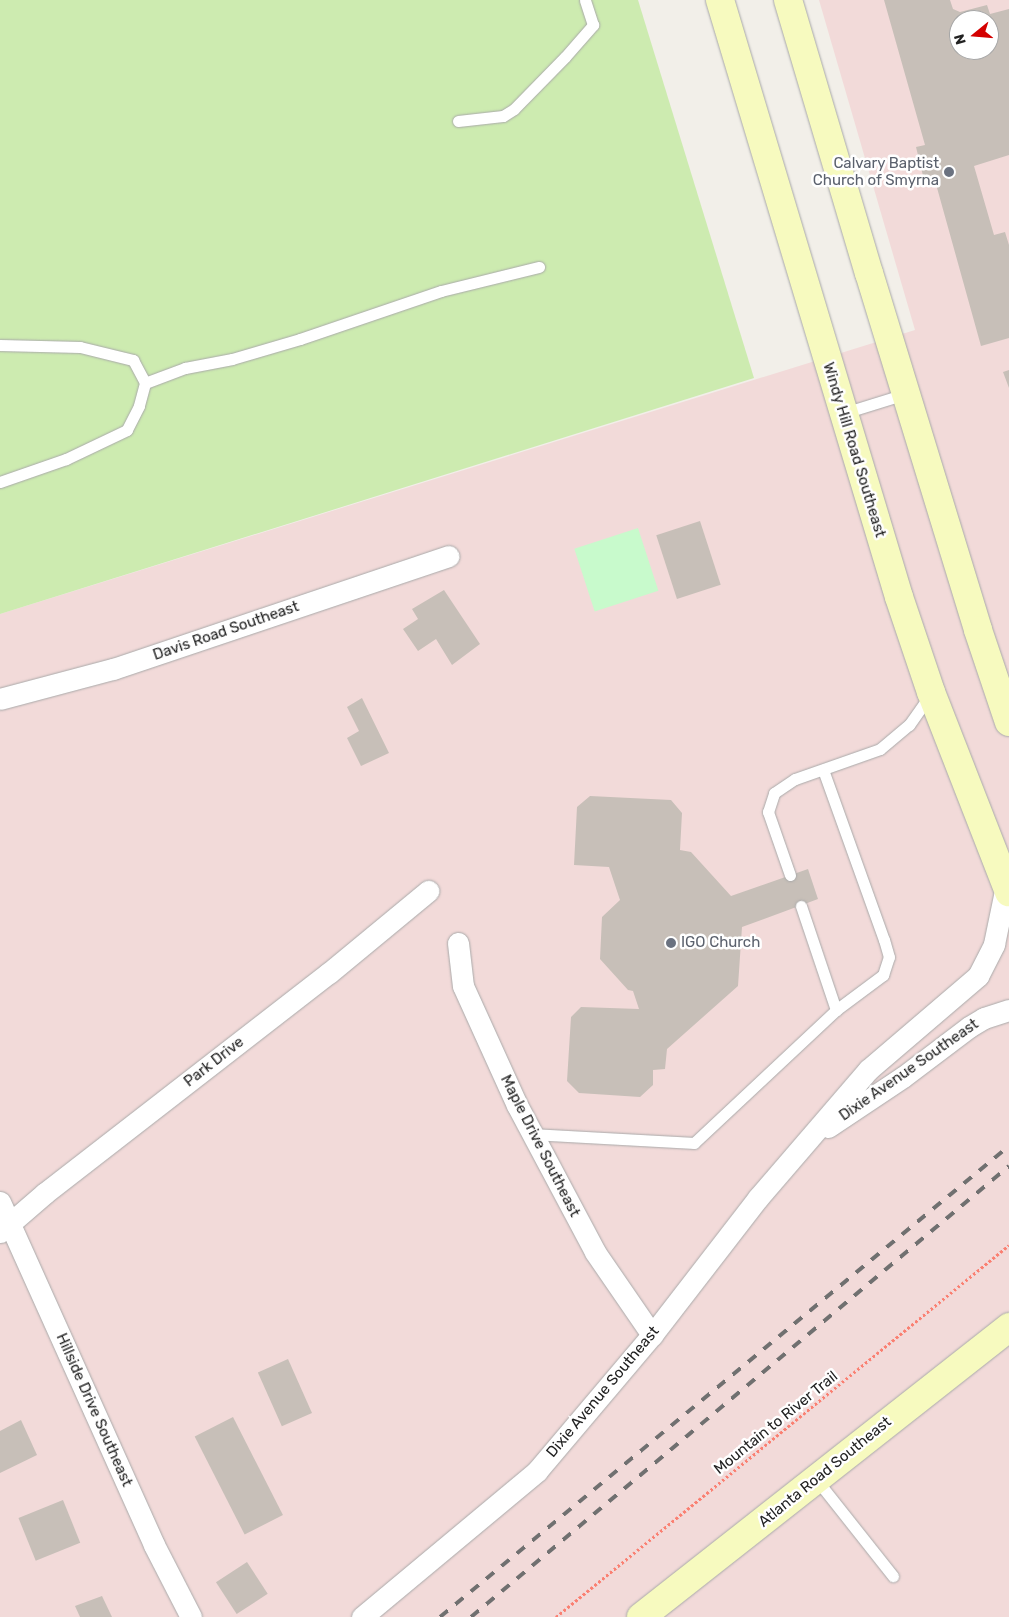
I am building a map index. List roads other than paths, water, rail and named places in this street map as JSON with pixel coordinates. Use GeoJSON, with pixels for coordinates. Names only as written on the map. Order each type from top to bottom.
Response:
{"type":"FeatureCollection","features":[{"type":"Feature","properties":{"kind":"main road","name":"Windy Hill Road Southeast"},"geometry":{"type":"LineString","coordinates":[[720,0],[842,413],[931,692],[1008,889]]}},
{"type":"Feature","properties":{"kind":"main road"},"geometry":{"type":"LineString","coordinates":[[788,0],[978,630],[1009,722]]}},
{"type":"Feature","properties":{"kind":"main road","name":"Atlanta Road Southeast"},"geometry":{"type":"LineString","coordinates":[[641,1617],[929,1388],[970,1359],[1009,1327]]}},
{"type":"Feature","properties":{"kind":"main road"},"geometry":{"type":"LineString","coordinates":[[970,1359],[1009,1346]]}},
{"type":"Feature","properties":{"kind":"street","name":"Davis Road Southeast"},"geometry":{"type":"LineString","coordinates":[[0,699],[113,669],[449,556]]}},
{"type":"Feature","properties":{"kind":"street","name":"Dixie Avenue Southeast"},"geometry":{"type":"LineString","coordinates":[[362,1617],[537,1472],[652,1336],[758,1198],[868,1070],[978,976],[994,944],[1008,889]]}},
{"type":"Feature","properties":{"kind":"street","name":"Park Drive"},"geometry":{"type":"LineString","coordinates":[[5,1228],[45,1193],[329,973],[428,891]]}},
{"type":"Feature","properties":{"kind":"street","name":"Maple Drive Southeast"},"geometry":{"type":"LineString","coordinates":[[458,943],[463,986],[532,1134],[595,1252],[652,1336]]}},
{"type":"Feature","properties":{"kind":"street","name":"Dixie Avenue Southeast"},"geometry":{"type":"LineString","coordinates":[[812,1136],[895,1082],[969,1027],[984,1018],[1009,1010]]}},
{"type":"Feature","properties":{"kind":"street","name":"Hillside Drive Southeast"},"geometry":{"type":"LineString","coordinates":[[0,1202],[5,1228],[154,1545],[191,1617]]}},
{"type":"Feature","properties":{"kind":"lane"},"geometry":{"type":"LineString","coordinates":[[458,122],[503,116],[514,109],[565,58],[593,25],[585,0]]}},
{"type":"Feature","properties":{"kind":"lane"},"geometry":{"type":"LineString","coordinates":[[145,383],[185,368],[232,359],[300,339],[441,290],[539,267]]}},
{"type":"Feature","properties":{"kind":"lane"},"geometry":{"type":"LineString","coordinates":[[0,345],[80,348],[133,360],[145,383],[139,406],[127,430],[66,458],[0,482]]}},
{"type":"Feature","properties":{"kind":"lane"},"geometry":{"type":"LineString","coordinates":[[842,413],[907,394]]}},
{"type":"Feature","properties":{"kind":"lane"},"geometry":{"type":"LineString","coordinates":[[790,875],[768,812],[774,793],[795,779],[880,749],[909,725],[931,692]]}},
{"type":"Feature","properties":{"kind":"lane"},"geometry":{"type":"LineString","coordinates":[[532,1134],[694,1143],[836,1010],[883,975],[889,957],[823,770]]}},
{"type":"Feature","properties":{"kind":"lane"},"geometry":{"type":"LineString","coordinates":[[801,906],[836,1010]]}},
{"type":"Feature","properties":{"kind":"lane"},"geometry":{"type":"LineString","coordinates":[[816,1479],[893,1576]]}},
{"type":"Feature","properties":{"kind":"railway"},"geometry":{"type":"LineString","coordinates":[[440,1617],[1009,1146]]}},
{"type":"Feature","properties":{"kind":"railway"},"geometry":{"type":"LineString","coordinates":[[471,1617],[1009,1166]]}},
{"type":"Feature","properties":{"kind":"place","name":"Calvary Baptist Church of Smyrna"},"geometry":{"type":"Point","coordinates":[949,172]}},
{"type":"Feature","properties":{"kind":"place","name":"IGO Church"},"geometry":{"type":"Point","coordinates":[671,943]}}]}
